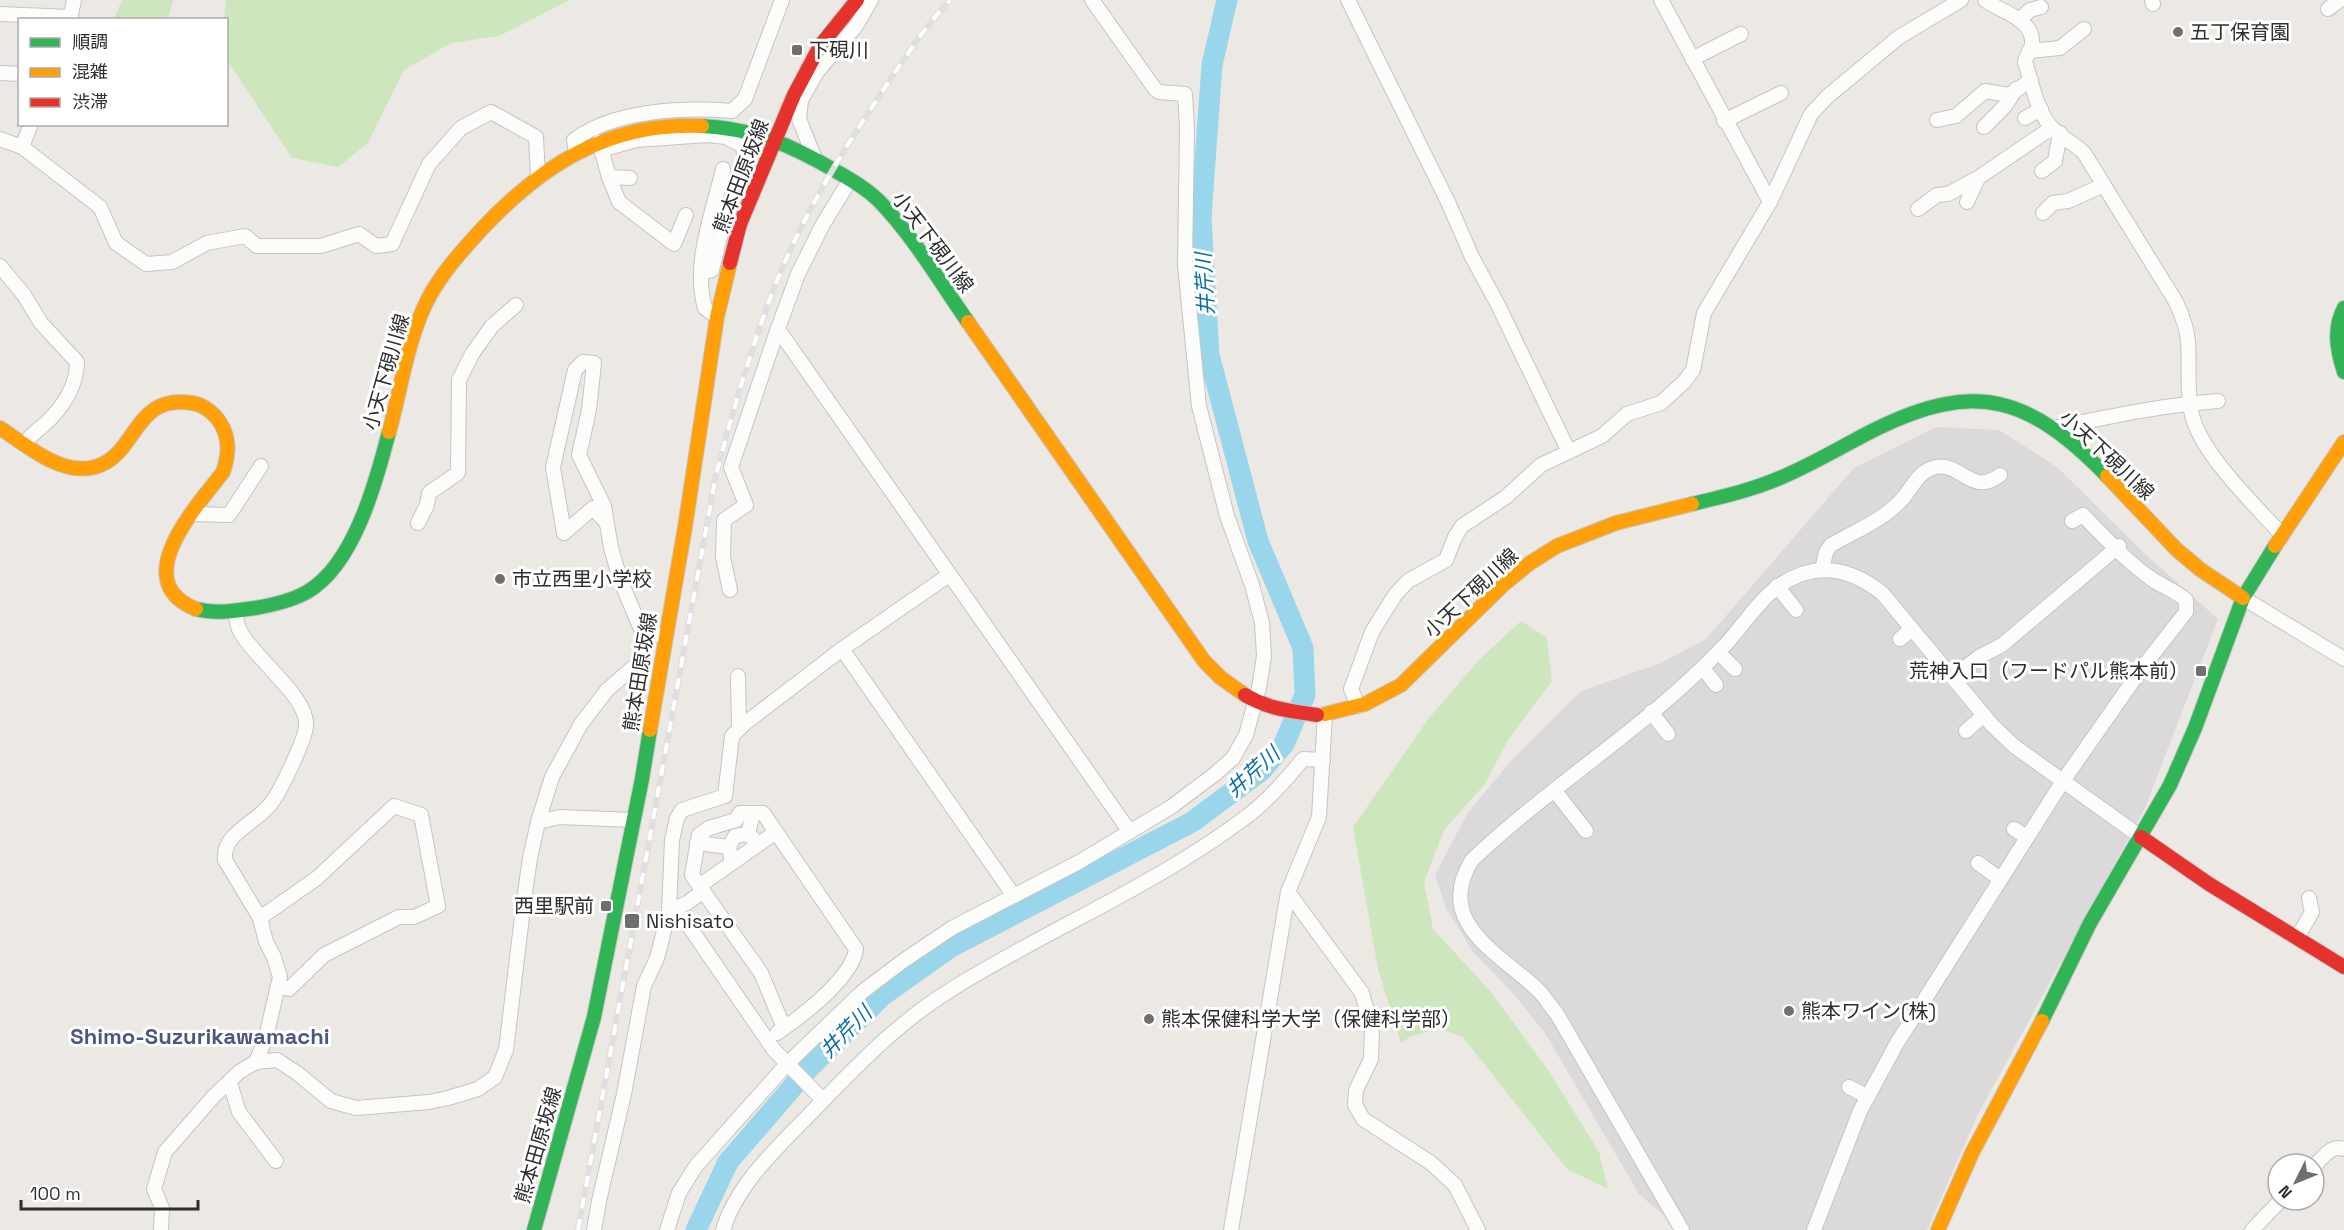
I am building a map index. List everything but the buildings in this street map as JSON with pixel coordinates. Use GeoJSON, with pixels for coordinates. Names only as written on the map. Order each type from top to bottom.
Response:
{"type":"FeatureCollection","features":[{"type":"Feature","properties":{"kind":"main road","name":"熊本田原坂線"},"geometry":{"type":"LineString","coordinates":[[534,1230],[594,1017],[642,779],[665,634],[686,527],[717,317],[740,224],[794,95],[820,46],[857,0]]}},
{"type":"Feature","properties":{"kind":"main road","name":"小天下硯川線"},"geometry":{"type":"LineString","coordinates":[[0,428],[62,465],[76,469],[97,467],[112,457],[154,408],[171,401],[191,402],[208,408],[220,420],[229,441],[228,459],[223,472],[170,548],[164,565],[168,583],[178,598],[197,610],[235,611],[291,601],[312,591],[339,561],[374,482],[398,399],[414,332],[428,299],[447,269],[509,200],[538,177],[576,153],[600,146],[637,130],[673,126],[731,127],[775,139],[814,159],[863,187],[887,209],[909,237],[1204,661],[1223,681],[1258,702],[1284,711],[1316,714],[1358,706],[1402,685],[1500,587],[1531,562],[1562,543],[1605,526],[1730,496],[1770,482],[1827,457],[1892,421],[1916,411],[1968,400],[2001,403],[2030,413],[2053,428],[2073,444],[2177,550],[2205,574],[2243,598]]}},
{"type":"Feature","properties":{"kind":"main road"},"geometry":{"type":"LineString","coordinates":[[2344,308],[2337,327],[2336,347],[2344,372]]}},
{"type":"Feature","properties":{"kind":"main road"},"geometry":{"type":"LineString","coordinates":[[1938,1230],[1972,1153],[2036,1033],[2090,923],[2170,785],[2195,728],[2243,598],[2344,442]]}},
{"type":"Feature","properties":{"kind":"main road"},"geometry":{"type":"LineString","coordinates":[[2141,837],[2209,884],[2344,967]]}},
{"type":"Feature","properties":{"kind":"street"},"geometry":{"type":"LineString","coordinates":[[0,14],[70,18],[75,0]]}},
{"type":"Feature","properties":{"kind":"street"},"geometry":{"type":"LineString","coordinates":[[576,153],[574,140],[584,133],[618,120],[664,112],[732,111],[745,99],[782,0]]}},
{"type":"Feature","properties":{"kind":"street"},"geometry":{"type":"LineString","coordinates":[[814,159],[799,119],[801,100],[818,72],[856,26],[871,0]]}},
{"type":"Feature","properties":{"kind":"street"},"geometry":{"type":"LineString","coordinates":[[667,1230],[679,1193],[696,1166],[862,992],[952,928],[1130,832],[1171,807],[1233,758],[1246,735],[1258,702],[1264,656],[1262,623],[1252,585],[1227,516],[1199,406],[1193,364],[1185,266],[1187,127],[1185,94],[1159,92],[1155,89],[1092,0]]}},
{"type":"Feature","properties":{"kind":"street"},"geometry":{"type":"LineString","coordinates":[[1348,0],[1569,452]]}},
{"type":"Feature","properties":{"kind":"street"},"geometry":{"type":"LineString","coordinates":[[1661,0],[1724,121],[1770,202]]}},
{"type":"Feature","properties":{"kind":"street"},"geometry":{"type":"LineString","coordinates":[[1358,706],[1351,689],[1354,679],[1372,632],[1395,595],[1408,581],[1446,560],[1462,526],[1506,497],[1541,465],[1602,436],[1627,414],[1661,403],[1684,382],[1693,370],[1704,313],[1770,202],[1811,114],[1828,96],[1899,37],[1961,0]]}},
{"type":"Feature","properties":{"kind":"street"},"geometry":{"type":"LineString","coordinates":[[1985,0],[2019,20],[2031,36],[2032,46],[2025,62],[2041,109],[2057,131],[2084,153],[2176,302],[2184,319],[2188,341],[2191,403],[2197,430],[2238,487],[2282,535]]}},
{"type":"Feature","properties":{"kind":"street"},"geometry":{"type":"LineString","coordinates":[[2328,9],[2340,0]]}},
{"type":"Feature","properties":{"kind":"street"},"geometry":{"type":"LineString","coordinates":[[2019,20],[2030,10],[2041,7]]}},
{"type":"Feature","properties":{"kind":"street"},"geometry":{"type":"LineString","coordinates":[[2029,51],[2060,48],[2084,29]]}},
{"type":"Feature","properties":{"kind":"street"},"geometry":{"type":"LineString","coordinates":[[1692,59],[1741,34]]}},
{"type":"Feature","properties":{"kind":"street"},"geometry":{"type":"LineString","coordinates":[[0,74],[18,74]]}},
{"type":"Feature","properties":{"kind":"street"},"geometry":{"type":"LineString","coordinates":[[1937,120],[1956,116],[1985,91],[2008,95],[2031,80]]}},
{"type":"Feature","properties":{"kind":"street"},"geometry":{"type":"LineString","coordinates":[[1984,126],[2005,106],[2016,90]]}},
{"type":"Feature","properties":{"kind":"street"},"geometry":{"type":"LineString","coordinates":[[1724,121],[1780,93]]}},
{"type":"Feature","properties":{"kind":"street"},"geometry":{"type":"LineString","coordinates":[[2025,118],[2041,109]]}},
{"type":"Feature","properties":{"kind":"street"},"geometry":{"type":"LineString","coordinates":[[0,139],[22,147],[100,207],[116,243],[146,264],[172,262],[207,243],[245,236],[257,246],[321,246],[359,234],[376,246],[392,244],[429,164],[461,128],[491,112],[536,137],[538,177]]}},
{"type":"Feature","properties":{"kind":"street"},"geometry":{"type":"LineString","coordinates":[[22,147],[30,126]]}},
{"type":"Feature","properties":{"kind":"street"},"geometry":{"type":"LineString","coordinates":[[2042,171],[2055,161],[2057,131]]}},
{"type":"Feature","properties":{"kind":"street"},"geometry":{"type":"LineString","coordinates":[[1918,209],[1937,195],[1948,194],[1978,177],[2044,132],[2057,131]]}},
{"type":"Feature","properties":{"kind":"street"},"geometry":{"type":"LineString","coordinates":[[686,215],[674,244],[619,202],[600,146],[636,140],[707,135],[726,137],[743,146],[746,162],[719,240],[712,270],[701,273]]}},
{"type":"Feature","properties":{"kind":"street"},"geometry":{"type":"LineString","coordinates":[[717,317],[705,308],[701,273],[723,169]]}},
{"type":"Feature","properties":{"kind":"street"},"geometry":{"type":"LineString","coordinates":[[609,177],[630,178]]}},
{"type":"Feature","properties":{"kind":"street"},"geometry":{"type":"LineString","coordinates":[[1967,202],[1978,177]]}},
{"type":"Feature","properties":{"kind":"street"},"geometry":{"type":"LineString","coordinates":[[730,590],[723,556],[724,520],[746,505],[731,467],[798,274],[823,224],[850,180]]}},
{"type":"Feature","properties":{"kind":"street"},"geometry":{"type":"LineString","coordinates":[[2043,213],[2053,203],[2068,201],[2104,185]]}},
{"type":"Feature","properties":{"kind":"street"},"geometry":{"type":"LineString","coordinates":[[0,266],[24,296],[41,323],[76,362],[77,370],[59,411],[24,444]]}},
{"type":"Feature","properties":{"kind":"street"},"geometry":{"type":"LineString","coordinates":[[418,523],[429,494],[458,473],[459,380],[471,354],[492,326],[516,305]]}},
{"type":"Feature","properties":{"kind":"street"},"geometry":{"type":"LineString","coordinates":[[777,331],[1130,832]]}},
{"type":"Feature","properties":{"kind":"street"},"geometry":{"type":"LineString","coordinates":[[161,1230],[162,1208],[154,1189],[165,1152],[213,1097],[239,1072],[256,1062],[277,1060],[331,1101],[356,1108],[429,1102],[448,1098],[478,1089],[495,1077],[506,1050],[530,858],[552,777],[581,724],[607,690],[637,664],[644,636],[621,582],[604,506],[579,455],[594,363],[583,362],[575,370],[553,467],[564,533],[593,508],[606,522]]}},
{"type":"Feature","properties":{"kind":"street"},"geometry":{"type":"LineString","coordinates":[[2053,428],[2191,403],[2218,401]]}},
{"type":"Feature","properties":{"kind":"street"},"geometry":{"type":"LineString","coordinates":[[192,514],[229,515],[261,466]]}},
{"type":"Feature","properties":{"kind":"street"},"geometry":{"type":"LineString","coordinates":[[1822,570],[1826,552],[1831,545],[1889,512],[1924,472],[1939,466],[1980,483],[1991,481],[2000,475]]}},
{"type":"Feature","properties":{"kind":"street"},"geometry":{"type":"LineString","coordinates":[[1814,1230],[1860,1111],[1958,933],[2000,879],[2063,781],[2142,668],[2186,612],[2186,600],[2153,579],[2083,515],[2072,521]]}},
{"type":"Feature","properties":{"kind":"street"},"geometry":{"type":"LineString","coordinates":[[1952,677],[1979,657],[2002,645],[2117,548]]}},
{"type":"Feature","properties":{"kind":"street"},"geometry":{"type":"LineString","coordinates":[[1682,1230],[1557,1014],[1541,993],[1474,935],[1465,918],[1461,890],[1464,874],[1472,860],[1703,668],[1761,601],[1778,586],[1802,574],[1822,570],[1838,571],[1867,581],[1882,593],[1984,715],[2014,746],[2141,837]]}},
{"type":"Feature","properties":{"kind":"street"},"geometry":{"type":"LineString","coordinates":[[594,1230],[598,1201],[624,1094],[644,986],[657,958],[669,911],[672,840],[677,818],[682,810],[725,796],[732,736],[739,729],[842,650],[949,575]]}},
{"type":"Feature","properties":{"kind":"street"},"geometry":{"type":"LineString","coordinates":[[1778,586],[1796,610]]}},
{"type":"Feature","properties":{"kind":"street"},"geometry":{"type":"LineString","coordinates":[[2243,598],[2344,659]]}},
{"type":"Feature","properties":{"kind":"street"},"geometry":{"type":"LineString","coordinates":[[235,611],[240,631],[298,701],[306,714],[306,728],[300,744],[273,801],[262,814],[230,839],[224,849],[225,860],[260,918],[266,942],[280,976],[266,1037],[256,1062]]}},
{"type":"Feature","properties":{"kind":"street"},"geometry":{"type":"LineString","coordinates":[[1900,639],[1912,629]]}},
{"type":"Feature","properties":{"kind":"street"},"geometry":{"type":"LineString","coordinates":[[644,636],[665,634]]}},
{"type":"Feature","properties":{"kind":"street"},"geometry":{"type":"LineString","coordinates":[[842,650],[1014,896]]}},
{"type":"Feature","properties":{"kind":"street"},"geometry":{"type":"LineString","coordinates":[[1718,652],[1736,669]]}},
{"type":"Feature","properties":{"kind":"street"},"geometry":{"type":"LineString","coordinates":[[1703,668],[1716,685]]}},
{"type":"Feature","properties":{"kind":"street"},"geometry":{"type":"LineString","coordinates":[[738,676],[739,729]]}},
{"type":"Feature","properties":{"kind":"street"},"geometry":{"type":"LineString","coordinates":[[1651,712],[1668,734]]}},
{"type":"Feature","properties":{"kind":"street"},"geometry":{"type":"LineString","coordinates":[[1231,1230],[1288,892],[1319,818],[1323,760],[1316,714]]}},
{"type":"Feature","properties":{"kind":"street"},"geometry":{"type":"LineString","coordinates":[[1966,731],[1984,715]]}},
{"type":"Feature","properties":{"kind":"street"},"geometry":{"type":"LineString","coordinates":[[723,1230],[741,1194],[769,1155],[853,1069],[897,1029],[951,989],[1200,849],[1247,817],[1283,783],[1303,759],[1323,760]]}},
{"type":"Feature","properties":{"kind":"street"},"geometry":{"type":"LineString","coordinates":[[1555,791],[1586,831]]}},
{"type":"Feature","properties":{"kind":"street"},"geometry":{"type":"LineString","coordinates":[[260,918],[317,878],[394,806],[421,815],[438,906],[414,917],[399,916],[324,955],[290,988],[278,986]]}},
{"type":"Feature","properties":{"kind":"street"},"geometry":{"type":"LineString","coordinates":[[767,1040],[810,1010],[855,961],[856,949],[763,813],[740,813],[736,820],[709,828],[699,835],[692,875],[761,973],[784,1028]]}},
{"type":"Feature","properties":{"kind":"street"},"geometry":{"type":"LineString","coordinates":[[669,911],[687,903],[701,888],[732,863],[754,839],[753,813]]}},
{"type":"Feature","properties":{"kind":"street"},"geometry":{"type":"LineString","coordinates":[[538,822],[560,817],[633,820]]}},
{"type":"Feature","properties":{"kind":"street"},"geometry":{"type":"LineString","coordinates":[[2014,829],[2027,837]]}},
{"type":"Feature","properties":{"kind":"street"},"geometry":{"type":"LineString","coordinates":[[732,863],[729,847],[735,836],[754,839],[776,832]]}},
{"type":"Feature","properties":{"kind":"street"},"geometry":{"type":"LineString","coordinates":[[697,843],[729,847]]}},
{"type":"Feature","properties":{"kind":"street"},"geometry":{"type":"LineString","coordinates":[[1978,863],[2000,879]]}},
{"type":"Feature","properties":{"kind":"street"},"geometry":{"type":"LineString","coordinates":[[1288,892],[1362,993],[1372,1029],[1371,1059],[1356,1090],[1356,1105],[1363,1119],[1431,1163],[1455,1185],[1478,1230]]}},
{"type":"Feature","properties":{"kind":"street"},"geometry":{"type":"LineString","coordinates":[[2297,938],[2312,912],[2309,898]]}},
{"type":"Feature","properties":{"kind":"street"},"geometry":{"type":"LineString","coordinates":[[669,911],[684,919],[767,1040],[789,1067],[818,1095]]}},
{"type":"Feature","properties":{"kind":"street"},"geometry":{"type":"LineString","coordinates":[[1862,1078],[1871,1092]]}},
{"type":"Feature","properties":{"kind":"street"},"geometry":{"type":"LineString","coordinates":[[230,1083],[238,1112],[276,1161]]}},
{"type":"Feature","properties":{"kind":"street"},"geometry":{"type":"LineString","coordinates":[[1849,1087],[1871,1092]]}},
{"type":"Feature","properties":{"kind":"street"},"geometry":{"type":"LineString","coordinates":[[2326,1154],[2338,1147],[2344,1149]]}},
{"type":"Feature","properties":{"kind":"street"},"geometry":{"type":"LineString","coordinates":[[2252,1230],[2269,1212]]}},
{"type":"Feature","properties":{"kind":"shaded area"},"geometry":{"type":"Polygon","coordinates":[[[1936,427],[1999,430],[2057,467],[2146,555],[2218,619],[2145,808],[1978,1114],[1927,1230],[1680,1230],[1639,1194],[1545,1033],[1512,992],[1473,952],[1446,908],[1435,875],[1467,814],[1509,763],[1581,691],[1661,663],[1706,639],[1854,468],[1936,427]]]}},
{"type":"Feature","properties":{"kind":"green space"},"geometry":{"type":"Polygon","coordinates":[[[122,0],[173,0],[168,18],[114,18],[122,0]]]}},
{"type":"Feature","properties":{"kind":"green space"},"geometry":{"type":"Polygon","coordinates":[[[226,0],[570,0],[499,36],[451,43],[404,70],[368,143],[338,167],[292,158],[228,62],[228,18],[224,18],[226,0]]]}},
{"type":"Feature","properties":{"kind":"green space"},"geometry":{"type":"Polygon","coordinates":[[[1521,621],[1547,638],[1552,681],[1508,740],[1485,784],[1444,830],[1424,882],[1433,929],[1491,992],[1548,1070],[1599,1152],[1608,1189],[1567,1169],[1463,1037],[1438,1028],[1410,1037],[1401,1043],[1378,969],[1353,827],[1429,718],[1480,659],[1521,621]]]}},
{"type":"Feature","properties":{"kind":"waterway","name":"井芹川"},"geometry":{"type":"LineString","coordinates":[[696,1230],[728,1162],[809,1068],[882,996],[951,947],[1192,822],[1262,770],[1284,744],[1305,695],[1303,648],[1258,541],[1209,355],[1201,217],[1212,65],[1227,0]]}},
{"type":"Feature","properties":{"kind":"railway"},"geometry":{"type":"LineString","coordinates":[[578,1230],[716,475],[741,385],[782,269],[820,191],[898,68],[950,0]]}},
{"type":"Feature","properties":{"kind":"traffic: fast"},"geometry":{"type":"LineString","coordinates":[[702,126],[737,130],[770,139],[818,161],[865,189],[882,204],[905,232],[968,322]]}},
{"type":"Feature","properties":{"kind":"traffic: fast"},"geometry":{"type":"LineString","coordinates":[[2344,308],[2337,332],[2344,372]]}},
{"type":"Feature","properties":{"kind":"traffic: fast"},"geometry":{"type":"LineString","coordinates":[[1692,504],[1767,483],[1813,463],[1876,429],[1912,413],[1944,404],[1973,401],[2001,404],[2027,414],[2053,429],[2107,476]]}},
{"type":"Feature","properties":{"kind":"traffic: fast"},"geometry":{"type":"LineString","coordinates":[[196,609],[225,612],[275,604],[307,592],[323,579],[338,563],[361,521],[389,432]]}},
{"type":"Feature","properties":{"kind":"traffic: fast"},"geometry":{"type":"LineString","coordinates":[[2042,1021],[2090,923],[2170,785],[2195,728],[2243,598],[2275,546]]}},
{"type":"Feature","properties":{"kind":"traffic: fast"},"geometry":{"type":"LineString","coordinates":[[534,1230],[594,1017],[650,730]]}},
{"type":"Feature","properties":{"kind":"traffic: slow"},"geometry":{"type":"LineString","coordinates":[[389,432],[409,349],[427,301],[451,265],[502,208],[552,168],[578,152],[607,140],[636,131],[668,126],[702,126]]}},
{"type":"Feature","properties":{"kind":"traffic: slow"},"geometry":{"type":"LineString","coordinates":[[650,730],[685,527],[717,317],[730,263]]}},
{"type":"Feature","properties":{"kind":"traffic: slow"},"geometry":{"type":"LineString","coordinates":[[968,322],[1204,661],[1221,678],[1245,695]]}},
{"type":"Feature","properties":{"kind":"traffic: slow"},"geometry":{"type":"LineString","coordinates":[[0,428],[44,457],[69,467],[82,469],[95,467],[109,460],[120,451],[147,416],[158,407],[173,402],[192,403],[206,408],[214,415],[227,439],[227,455],[223,472],[185,522],[174,542],[167,562],[167,580],[176,596],[196,609]]}},
{"type":"Feature","properties":{"kind":"traffic: slow"},"geometry":{"type":"LineString","coordinates":[[2275,546],[2344,442]]}},
{"type":"Feature","properties":{"kind":"traffic: slow"},"geometry":{"type":"LineString","coordinates":[[2107,476],[2177,550],[2201,570],[2243,598]]}},
{"type":"Feature","properties":{"kind":"traffic: slow"},"geometry":{"type":"LineString","coordinates":[[1325,714],[1365,704],[1401,685],[1503,585],[1530,563],[1557,546],[1616,523],[1692,504]]}},
{"type":"Feature","properties":{"kind":"traffic: slow"},"geometry":{"type":"LineString","coordinates":[[1938,1230],[1972,1153],[2042,1021]]}},
{"type":"Feature","properties":{"kind":"traffic: jam"},"geometry":{"type":"LineString","coordinates":[[730,263],[740,224],[794,95],[820,46],[857,0]]}},
{"type":"Feature","properties":{"kind":"traffic: jam"},"geometry":{"type":"LineString","coordinates":[[1245,695],[1271,706],[1317,715]]}},
{"type":"Feature","properties":{"kind":"traffic: jam"},"geometry":{"type":"LineString","coordinates":[[2141,837],[2209,884],[2344,967]]}},
{"type":"Feature","properties":{"kind":"place","name":"五丁保育園"},"geometry":{"type":"Point","coordinates":[2178,32]}},
{"type":"Feature","properties":{"kind":"place","name":"下硯川"},"geometry":{"type":"Point","coordinates":[797,50]}},
{"type":"Feature","properties":{"kind":"place","name":"市立西里小学校"},"geometry":{"type":"Point","coordinates":[500,579]}},
{"type":"Feature","properties":{"kind":"place","name":"荒神入口（フードパル熊本前）"},"geometry":{"type":"Point","coordinates":[2201,671]}},
{"type":"Feature","properties":{"kind":"place","name":"西里駅前"},"geometry":{"type":"Point","coordinates":[606,906]}},
{"type":"Feature","properties":{"kind":"place","name":"Nishisato"},"geometry":{"type":"Point","coordinates":[632,921]}},
{"type":"Feature","properties":{"kind":"place","name":"熊本ワイン(株)"},"geometry":{"type":"Point","coordinates":[1789,1011]}},
{"type":"Feature","properties":{"kind":"place","name":"熊本保健科学大学（保健科学部）"},"geometry":{"type":"Point","coordinates":[1149,1019]}},
{"type":"Feature","properties":{"kind":"district","name":"Shimo-Suzurikawamachi"},"geometry":{"type":"Point","coordinates":[200,1036]}}]}
